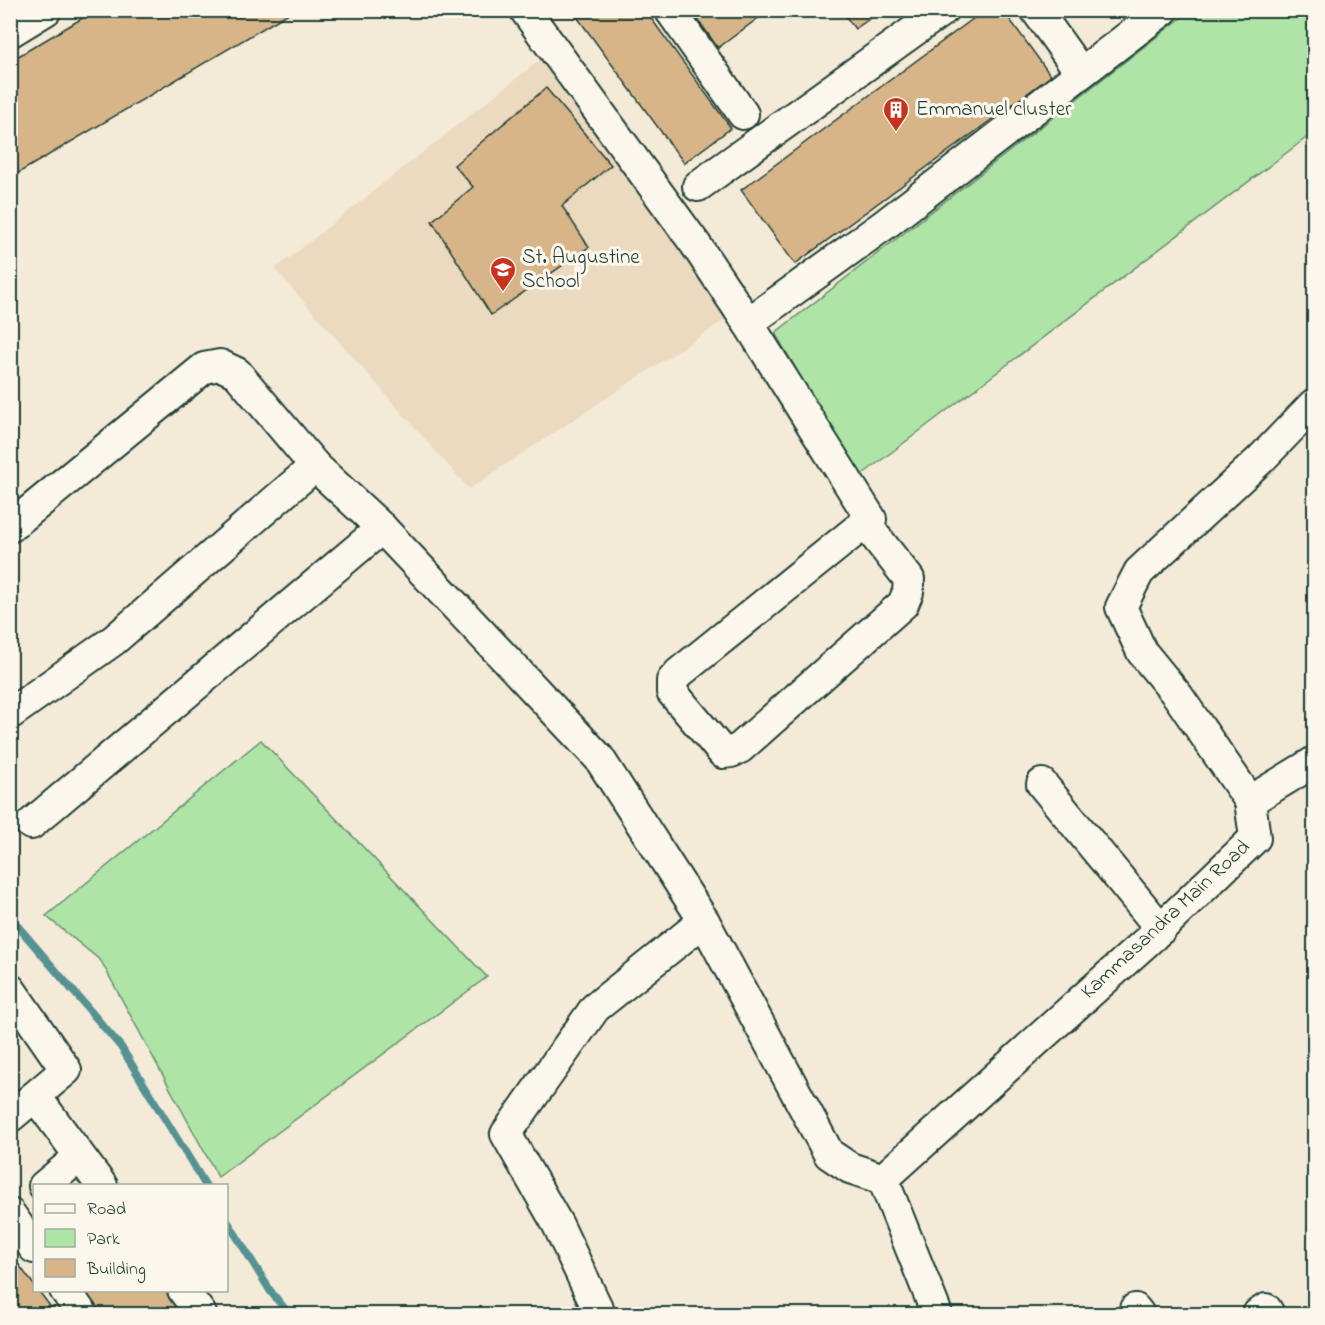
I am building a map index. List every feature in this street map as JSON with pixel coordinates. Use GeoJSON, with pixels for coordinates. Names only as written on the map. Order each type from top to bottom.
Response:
{"type":"FeatureCollection","features":[{"type":"Feature","properties":{"kind":"street"},"geometry":{"type":"LineString","coordinates":[[10,32],[46,10]]}},
{"type":"Feature","properties":{"kind":"street"},"geometry":{"type":"LineString","coordinates":[[525,10],[696,245],[872,519],[866,523],[679,673],[672,681],[672,692],[723,753],[740,748],[903,604],[908,592],[909,579],[866,523]]}},
{"type":"Feature","properties":{"kind":"street"},"geometry":{"type":"LineString","coordinates":[[670,10],[743,114]]}},
{"type":"Feature","properties":{"kind":"street"},"geometry":{"type":"LineString","coordinates":[[698,186],[943,10]]}},
{"type":"Feature","properties":{"kind":"street"},"geometry":{"type":"LineString","coordinates":[[1035,10],[1081,73]]}},
{"type":"Feature","properties":{"kind":"street"},"geometry":{"type":"LineString","coordinates":[[748,323],[884,225],[1163,10]]}},
{"type":"Feature","properties":{"kind":"street"},"geometry":{"type":"LineString","coordinates":[[10,527],[204,368],[220,365],[237,374],[315,466],[382,528],[599,758],[704,921],[829,1154],[850,1168],[883,1179],[937,1314]]}},
{"type":"Feature","properties":{"kind":"street","name":"Kammasandra Main Road"},"geometry":{"type":"LineString","coordinates":[[883,1179],[1161,929],[1255,838],[1250,801],[1179,696],[1142,652],[1121,607],[1138,572],[1261,459],[1314,405]]}},
{"type":"Feature","properties":{"kind":"street"},"geometry":{"type":"LineString","coordinates":[[10,714],[114,640],[315,466]]}},
{"type":"Feature","properties":{"kind":"street"},"geometry":{"type":"LineString","coordinates":[[31,824],[382,528]]}},
{"type":"Feature","properties":{"kind":"street"},"geometry":{"type":"LineString","coordinates":[[1250,801],[1314,762]]}},
{"type":"Feature","properties":{"kind":"street"},"geometry":{"type":"LineString","coordinates":[[1042,784],[1161,929]]}},
{"type":"Feature","properties":{"kind":"street"},"geometry":{"type":"LineString","coordinates":[[600,1314],[558,1225],[506,1134],[595,1008],[704,921]]}},
{"type":"Feature","properties":{"kind":"street"},"geometry":{"type":"LineString","coordinates":[[10,989],[66,1071],[19,1105],[79,1156],[101,1184]]}},
{"type":"Feature","properties":{"kind":"street"},"geometry":{"type":"LineString","coordinates":[[45,1184],[79,1156]]}},
{"type":"Feature","properties":{"kind":"street"},"geometry":{"type":"LineString","coordinates":[[33,1194],[10,1213],[33,1247]]}},
{"type":"Feature","properties":{"kind":"street"},"geometry":{"type":"LineString","coordinates":[[66,1292],[82,1314]]}},
{"type":"Feature","properties":{"kind":"street"},"geometry":{"type":"LineString","coordinates":[[184,1292],[201,1314]]}},
{"type":"Feature","properties":{"kind":"street"},"geometry":{"type":"LineString","coordinates":[[1258,1314],[1266,1309],[1269,1314]]}},
{"type":"Feature","properties":{"kind":"shaded area","name":"St. Augustine School"},"geometry":{"type":"Polygon","coordinates":[[[541,59],[728,318],[469,489],[275,269],[541,59]]]}},
{"type":"Feature","properties":{"kind":"green space"},"geometry":{"type":"Polygon","coordinates":[[[1190,11],[1314,11],[1314,132],[859,477],[775,333],[1190,11]]]}},
{"type":"Feature","properties":{"kind":"green space"},"geometry":{"type":"Polygon","coordinates":[[[261,740],[487,977],[218,1177],[101,961],[46,916],[261,740]]]}},
{"type":"Feature","properties":{"kind":"building"},"geometry":{"type":"Polygon","coordinates":[[[96,10],[294,10],[10,178],[10,61],[96,10]]]}},
{"type":"Feature","properties":{"kind":"building"},"geometry":{"type":"Polygon","coordinates":[[[572,10],[645,10],[731,128],[684,163],[572,10]]]}},
{"type":"Feature","properties":{"kind":"building"},"geometry":{"type":"Polygon","coordinates":[[[691,10],[769,10],[718,48],[691,10]]]}},
{"type":"Feature","properties":{"kind":"building"},"geometry":{"type":"Polygon","coordinates":[[[841,10],[882,10],[855,29],[841,10]]]}},
{"type":"Feature","properties":{"kind":"building","name":"Emmanuel cluster"},"geometry":{"type":"Polygon","coordinates":[[[985,10],[1003,10],[1051,76],[795,264],[741,190],[985,10]]]}},
{"type":"Feature","properties":{"kind":"building"},"geometry":{"type":"Polygon","coordinates":[[[546,88],[611,165],[562,206],[589,247],[491,315],[432,221],[473,187],[454,165],[546,88]]]}},
{"type":"Feature","properties":{"kind":"building"},"geometry":{"type":"Polygon","coordinates":[[[10,1253],[33,1284],[33,1292],[40,1292],[56,1314],[10,1314],[10,1253]]]}},
{"type":"Feature","properties":{"kind":"building"},"geometry":{"type":"Polygon","coordinates":[[[84,1292],[171,1292],[187,1314],[100,1314],[84,1292]]]}},
{"type":"Feature","properties":{"kind":"waterway"},"geometry":{"type":"LineString","coordinates":[[10,917],[121,1047],[205,1184]]}},
{"type":"Feature","properties":{"kind":"waterway"},"geometry":{"type":"LineString","coordinates":[[228,1222],[271,1292],[289,1314]]}},
{"type":"Feature","properties":{"kind":"place","name":"Emmanuel cluster"},"geometry":{"type":"Point","coordinates":[896,133]}},
{"type":"Feature","properties":{"kind":"place","name":"St. Augustine School"},"geometry":{"type":"Point","coordinates":[503,293]}}]}
